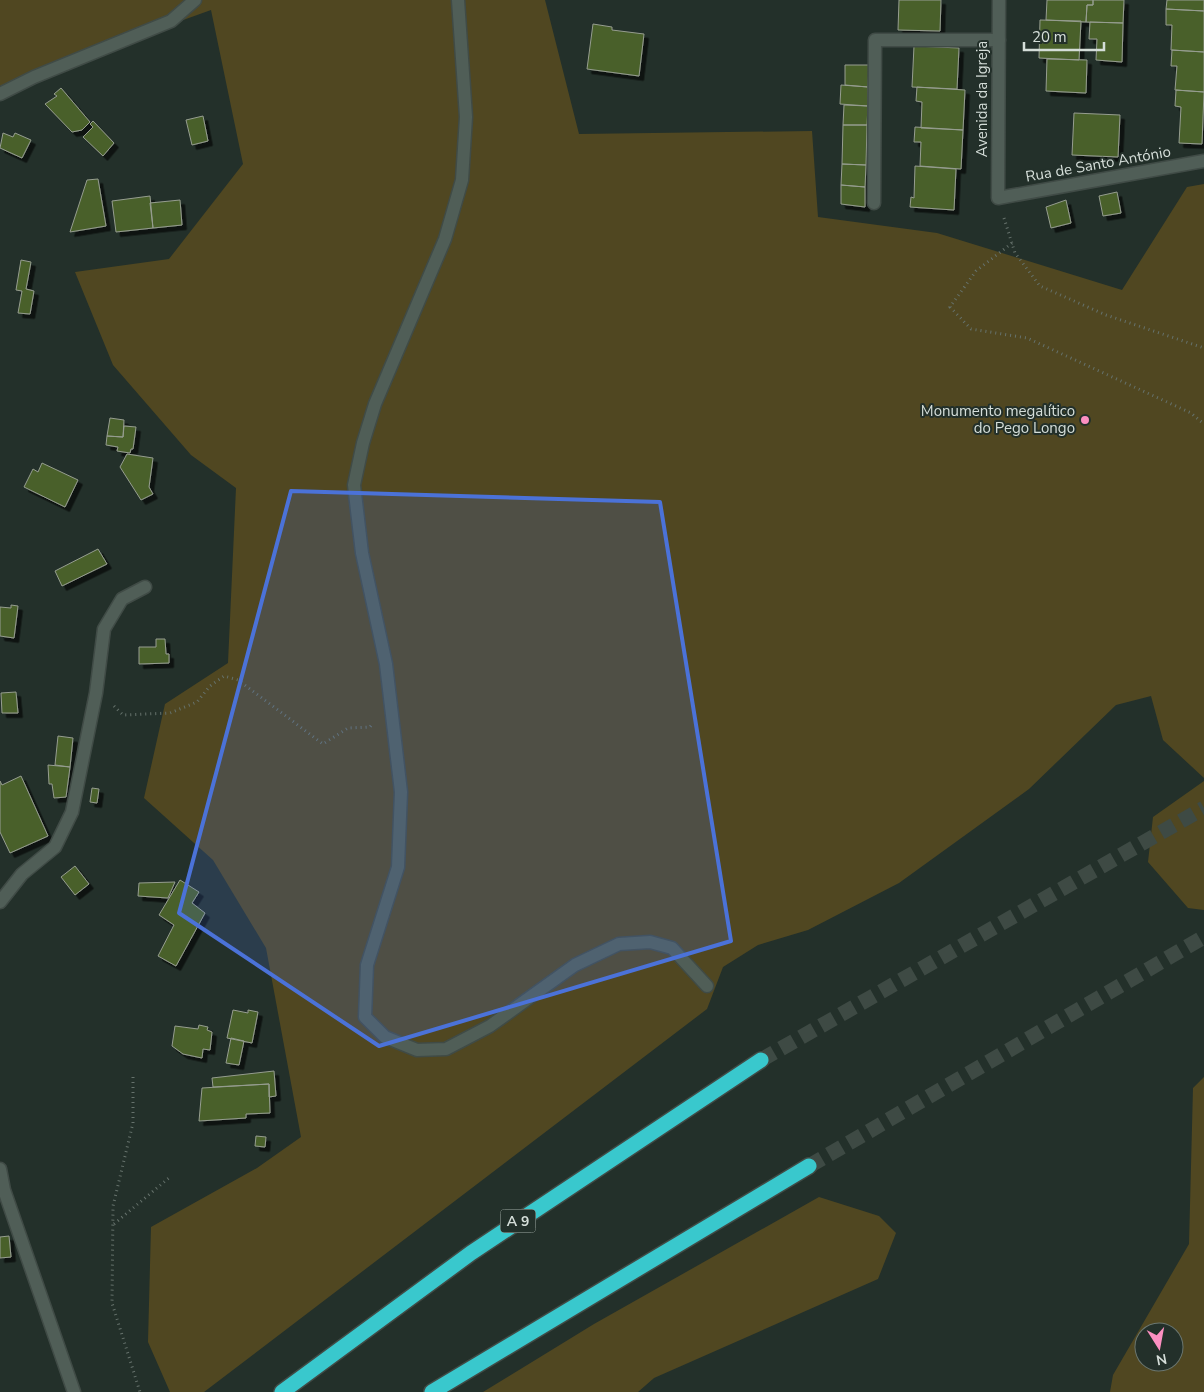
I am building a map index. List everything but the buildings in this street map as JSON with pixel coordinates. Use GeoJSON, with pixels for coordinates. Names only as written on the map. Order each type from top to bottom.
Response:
{"type":"FeatureCollection","features":[{"type":"Feature","properties":{"kind":"highway","name":"A 9"},"geometry":{"type":"LineString","coordinates":[[282,1392],[471,1252],[761,1060]]}},
{"type":"Feature","properties":{"kind":"highway"},"geometry":{"type":"LineString","coordinates":[[432,1392],[809,1166]]}},
{"type":"Feature","properties":{"kind":"street"},"geometry":{"type":"LineString","coordinates":[[0,94],[34,77],[171,22],[195,0]]}},
{"type":"Feature","properties":{"kind":"street"},"geometry":{"type":"LineString","coordinates":[[458,0],[466,117],[462,180],[445,239],[374,404],[354,485],[362,552],[386,664],[401,792],[398,867],[367,965],[365,1017],[385,1037],[417,1050],[446,1049],[490,1026],[575,965],[620,944],[650,942],[672,948],[707,986]]}},
{"type":"Feature","properties":{"kind":"street","name":"Avenida da Igreja"},"geometry":{"type":"LineString","coordinates":[[998,198],[999,0]]}},
{"type":"Feature","properties":{"kind":"street"},"geometry":{"type":"LineString","coordinates":[[874,204],[875,40],[999,40]]}},
{"type":"Feature","properties":{"kind":"street","name":"Rua de Santo António"},"geometry":{"type":"LineString","coordinates":[[998,198],[1204,161]]}},
{"type":"Feature","properties":{"kind":"street"},"geometry":{"type":"LineString","coordinates":[[0,902],[22,874],[55,847],[72,812],[96,693],[104,629],[122,599],[145,587]]}},
{"type":"Feature","properties":{"kind":"street"},"geometry":{"type":"LineString","coordinates":[[0,1169],[4,1190],[74,1392]]}},
{"type":"Feature","properties":{"kind":"path"},"geometry":{"type":"LineString","coordinates":[[998,198],[1015,253],[1040,286],[1106,315],[1204,348]]}},
{"type":"Feature","properties":{"kind":"path"},"geometry":{"type":"LineString","coordinates":[[1012,243],[976,271],[950,307],[971,329],[1027,338],[1191,413],[1204,424]]}},
{"type":"Feature","properties":{"kind":"path"},"geometry":{"type":"LineString","coordinates":[[96,693],[106,698],[122,715],[170,713],[197,702],[210,686],[224,676],[238,680],[324,744],[348,728],[370,727],[391,705]]}},
{"type":"Feature","properties":{"kind":"path"},"geometry":{"type":"LineString","coordinates":[[133,1077],[132,1123],[113,1206],[112,1303],[140,1392]]}},
{"type":"Feature","properties":{"kind":"path"},"geometry":{"type":"LineString","coordinates":[[113,1224],[170,1177]]}},
{"type":"Feature","properties":{"kind":"highlighted area"},"geometry":{"type":"Polygon","coordinates":[[[291,491],[660,502],[731,941],[379,1046],[179,913],[291,491]]]}},
{"type":"Feature","properties":{"kind":"shaded area"},"geometry":{"type":"Polygon","coordinates":[[[0,0],[545,0],[579,134],[812,131],[818,217],[937,233],[1122,290],[1187,187],[1204,184],[1204,778],[1163,740],[1151,696],[1116,705],[1029,789],[899,883],[808,930],[758,945],[723,967],[707,1009],[204,1392],[170,1392],[148,1342],[151,1227],[257,1168],[301,1137],[266,948],[213,860],[144,798],[165,704],[228,663],[236,488],[191,455],[113,365],[75,272],[169,259],[243,164],[211,10],[0,86],[0,0]]]}},
{"type":"Feature","properties":{"kind":"shaded area"},"geometry":{"type":"Polygon","coordinates":[[[1204,781],[1204,910],[1188,908],[1148,862],[1153,817],[1204,781]]]}},
{"type":"Feature","properties":{"kind":"shaded area"},"geometry":{"type":"Polygon","coordinates":[[[1204,1077],[1204,1392],[1110,1392],[1113,1375],[1134,1339],[1134,1372],[1184,1372],[1184,1322],[1144,1322],[1189,1244],[1193,1088],[1204,1077]]]}},
{"type":"Feature","properties":{"kind":"shaded area"},"geometry":{"type":"Polygon","coordinates":[[[819,1197],[879,1216],[896,1233],[878,1279],[654,1378],[638,1392],[483,1392],[594,1324],[819,1197]]]}},
{"type":"Feature","properties":{"kind":"tunnel"},"geometry":{"type":"LineString","coordinates":[[761,1060],[1204,808]]}},
{"type":"Feature","properties":{"kind":"tunnel"},"geometry":{"type":"LineString","coordinates":[[809,1166],[1204,937]]}},
{"type":"Feature","properties":{"kind":"place","name":"Monumento megalítico do Pego Longo"},"geometry":{"type":"Point","coordinates":[1085,420]}}]}
